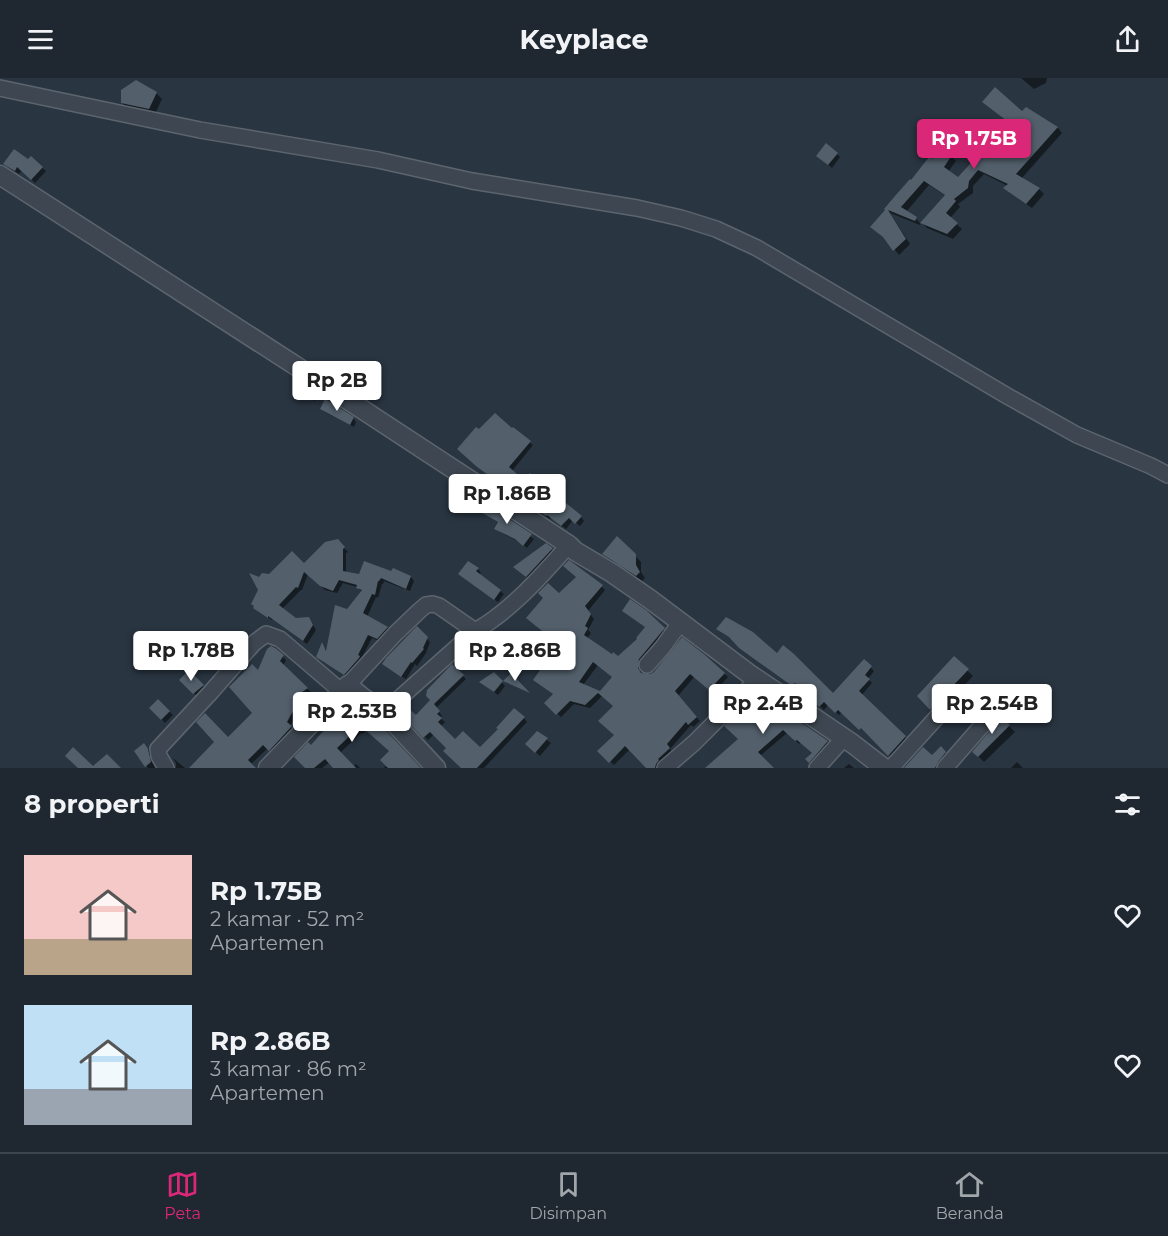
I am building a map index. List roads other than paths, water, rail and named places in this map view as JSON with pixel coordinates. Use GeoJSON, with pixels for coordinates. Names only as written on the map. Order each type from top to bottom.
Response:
{"type":"FeatureCollection","features":[{"type":"Feature","properties":{"kind":"street"},"geometry":{"type":"LineString","coordinates":[[0,88],[189,128],[378,160],[472,181],[637,208],[716,229],[757,248],[1009,398],[1077,435],[1168,475]]}},
{"type":"Feature","properties":{"kind":"street"},"geometry":{"type":"LineString","coordinates":[[0,176],[569,544],[574,551],[612,573],[884,768]]}},
{"type":"Feature","properties":{"kind":"street"},"geometry":{"type":"LineString","coordinates":[[384,712],[475,631],[486,625],[537,581],[569,544]]}},
{"type":"Feature","properties":{"kind":"street"},"geometry":{"type":"LineString","coordinates":[[272,767],[395,634],[426,605],[439,606],[475,631]]}},
{"type":"Feature","properties":{"kind":"street"},"geometry":{"type":"LineString","coordinates":[[647,665],[681,622]]}},
{"type":"Feature","properties":{"kind":"street"},"geometry":{"type":"LineString","coordinates":[[166,768],[158,749],[254,643],[266,634],[280,639],[345,688],[384,712],[436,768]]}},
{"type":"Feature","properties":{"kind":"street"},"geometry":{"type":"LineString","coordinates":[[665,768],[694,743],[758,679]]}},
{"type":"Feature","properties":{"kind":"street"},"geometry":{"type":"LineString","coordinates":[[891,768],[955,696]]}},
{"type":"Feature","properties":{"kind":"street"},"geometry":{"type":"LineString","coordinates":[[945,768],[986,721]]}},
{"type":"Feature","properties":{"kind":"street"},"geometry":{"type":"LineString","coordinates":[[817,768],[844,738]]}}]}
